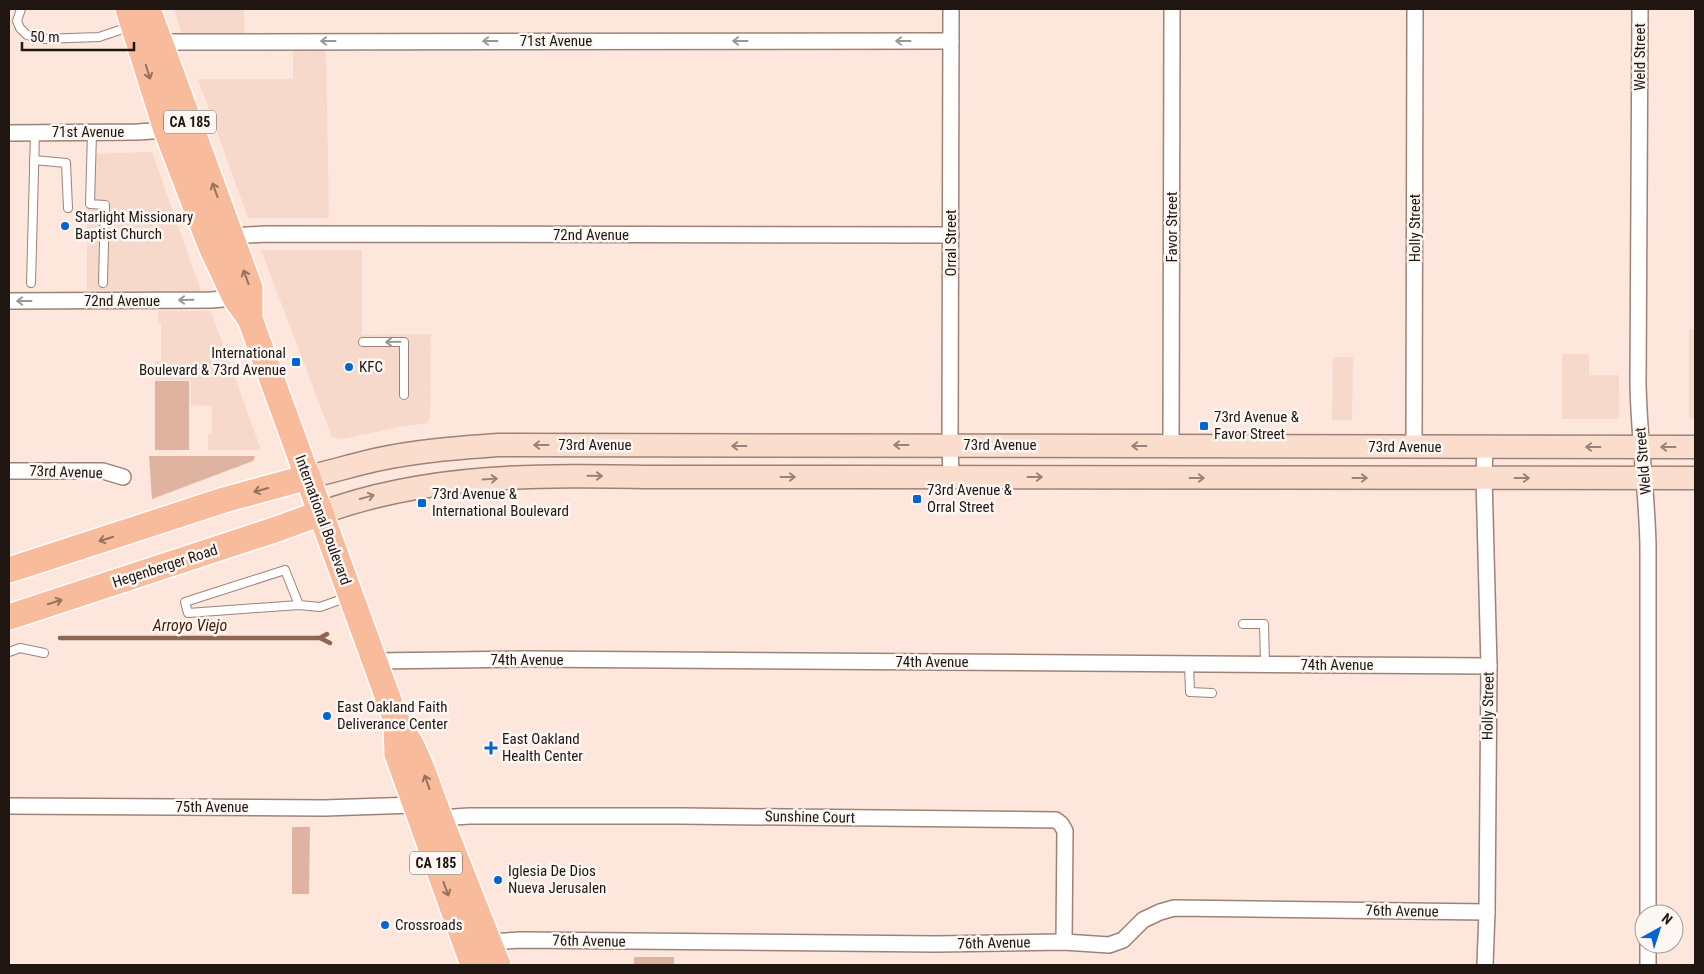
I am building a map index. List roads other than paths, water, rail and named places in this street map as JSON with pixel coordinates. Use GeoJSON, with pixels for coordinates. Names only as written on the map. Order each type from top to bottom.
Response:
{"type":"FeatureCollection","features":[{"type":"Feature","properties":{"kind":"main road","name":"International Boulevard"},"geometry":{"type":"LineString","coordinates":[[136,14],[160,42],[250,288],[250,319]]}},
{"type":"Feature","properties":{"kind":"main road","name":"International Boulevard"},"geometry":{"type":"LineString","coordinates":[[136,14],[166,130],[211,247],[235,298],[250,319],[396,720],[412,746],[498,965]]}},
{"type":"Feature","properties":{"kind":"main road","name":"73rd Avenue"},"geometry":{"type":"LineString","coordinates":[[308,477],[410,453],[498,445],[1695,447]]}},
{"type":"Feature","properties":{"kind":"main road","name":"73rd Avenue"},"geometry":{"type":"LineString","coordinates":[[321,513],[352,501],[404,489],[461,481],[546,475],[1695,478]]}},
{"type":"Feature","properties":{"kind":"main road"},"geometry":{"type":"LineString","coordinates":[[9,570],[224,500],[308,477]]}},
{"type":"Feature","properties":{"kind":"main road","name":"Hegenberger Road"},"geometry":{"type":"LineString","coordinates":[[9,617],[321,513]]}},
{"type":"Feature","properties":{"kind":"main road","name":"International Boulevard"},"geometry":{"type":"LineString","coordinates":[[396,720],[397,754],[474,965]]}},
{"type":"Feature","properties":{"kind":"street","name":"Orral Street"},"geometry":{"type":"LineString","coordinates":[[951,477],[952,9]]}},
{"type":"Feature","properties":{"kind":"street","name":"Favor Street"},"geometry":{"type":"LineString","coordinates":[[1171,446],[1172,9]]}},
{"type":"Feature","properties":{"kind":"street","name":"Holly Street"},"geometry":{"type":"LineString","coordinates":[[1414,447],[1415,9]]}},
{"type":"Feature","properties":{"kind":"street","name":"Weld Street"},"geometry":{"type":"LineString","coordinates":[[1640,9],[1638,384],[1648,546],[1648,904]]}},
{"type":"Feature","properties":{"kind":"street","name":"71st Avenue"},"geometry":{"type":"LineString","coordinates":[[160,42],[951,41]]}},
{"type":"Feature","properties":{"kind":"street","name":"71st Avenue"},"geometry":{"type":"LineString","coordinates":[[9,133],[92,133],[166,130]]}},
{"type":"Feature","properties":{"kind":"street","name":"72nd Avenue"},"geometry":{"type":"LineString","coordinates":[[232,236],[265,234],[951,235]]}},
{"type":"Feature","properties":{"kind":"street","name":"72nd Avenue"},"geometry":{"type":"LineString","coordinates":[[9,301],[235,298]]}},
{"type":"Feature","properties":{"kind":"street","name":"Holly Street"},"geometry":{"type":"LineString","coordinates":[[1485,447],[1488,666],[1485,965]]}},
{"type":"Feature","properties":{"kind":"street","name":"73rd Avenue"},"geometry":{"type":"LineString","coordinates":[[9,471],[103,471],[123,477]]}},
{"type":"Feature","properties":{"kind":"street","name":"74th Avenue"},"geometry":{"type":"LineString","coordinates":[[375,661],[525,659],[1488,666]]}},
{"type":"Feature","properties":{"kind":"street","name":"75th Avenue"},"geometry":{"type":"LineString","coordinates":[[9,806],[324,808],[415,805]]}},
{"type":"Feature","properties":{"kind":"street","name":"Sunshine Court"},"geometry":{"type":"LineString","coordinates":[[440,818],[469,816],[681,816],[1056,820],[1065,831],[1064,942]]}},
{"type":"Feature","properties":{"kind":"street","name":"76th Avenue"},"geometry":{"type":"LineString","coordinates":[[489,942],[521,940],[926,944],[1064,942],[1109,945],[1123,940],[1143,920],[1174,908],[1487,912]]}},
{"type":"Feature","properties":{"kind":"lane"},"geometry":{"type":"LineString","coordinates":[[21,9],[17,21],[20,28],[27,35],[43,39],[99,38],[136,14]]}},
{"type":"Feature","properties":{"kind":"lane"},"geometry":{"type":"LineString","coordinates":[[31,283],[35,133]]}},
{"type":"Feature","properties":{"kind":"lane"},"geometry":{"type":"LineString","coordinates":[[92,133],[90,204],[105,205],[103,283]]}},
{"type":"Feature","properties":{"kind":"lane"},"geometry":{"type":"LineString","coordinates":[[34,160],[66,163],[68,208]]}},
{"type":"Feature","properties":{"kind":"lane"},"geometry":{"type":"LineString","coordinates":[[363,342],[404,342],[404,395]]}},
{"type":"Feature","properties":{"kind":"lane"},"geometry":{"type":"LineString","coordinates":[[299,605],[285,570],[185,602],[188,613],[299,605],[320,607],[352,596]]}},
{"type":"Feature","properties":{"kind":"lane"},"geometry":{"type":"LineString","coordinates":[[1243,624],[1264,624],[1265,664]]}},
{"type":"Feature","properties":{"kind":"lane"},"geometry":{"type":"LineString","coordinates":[[9,652],[20,648],[44,653]]}},
{"type":"Feature","properties":{"kind":"lane"},"geometry":{"type":"LineString","coordinates":[[1190,664],[1190,692],[1212,693]]}},
{"type":"Feature","properties":{"kind":"waterway","name":"Arroyo Viejo"},"geometry":{"type":"LineString","coordinates":[[60,638],[320,638],[327,634]]}},
{"type":"Feature","properties":{"kind":"waterway","name":"Arroyo Viejo"},"geometry":{"type":"LineString","coordinates":[[320,638],[330,643]]}},
{"type":"Feature","properties":{"kind":"place","name":"Starlight Missionary Baptist Church"},"geometry":{"type":"Point","coordinates":[65,226]}},
{"type":"Feature","properties":{"kind":"place","name":"International Boulevard & 73rd Avenue"},"geometry":{"type":"Point","coordinates":[296,362]}},
{"type":"Feature","properties":{"kind":"place","name":"KFC"},"geometry":{"type":"Point","coordinates":[349,367]}},
{"type":"Feature","properties":{"kind":"place","name":"73rd Avenue & Favor Street"},"geometry":{"type":"Point","coordinates":[1204,426]}},
{"type":"Feature","properties":{"kind":"place","name":"73rd Avenue & Orral Street"},"geometry":{"type":"Point","coordinates":[917,499]}},
{"type":"Feature","properties":{"kind":"place","name":"73rd Avenue & International Boulevard"},"geometry":{"type":"Point","coordinates":[422,503]}},
{"type":"Feature","properties":{"kind":"place","name":"East Oakland Faith Deliverance Center"},"geometry":{"type":"Point","coordinates":[327,716]}},
{"type":"Feature","properties":{"kind":"place","name":"East Oakland Health Center"},"geometry":{"type":"Point","coordinates":[491,748]}},
{"type":"Feature","properties":{"kind":"place","name":"Iglesia De Dios Nueva Jerusalen"},"geometry":{"type":"Point","coordinates":[498,880]}},
{"type":"Feature","properties":{"kind":"place","name":"Crossroads"},"geometry":{"type":"Point","coordinates":[385,925]}}]}
